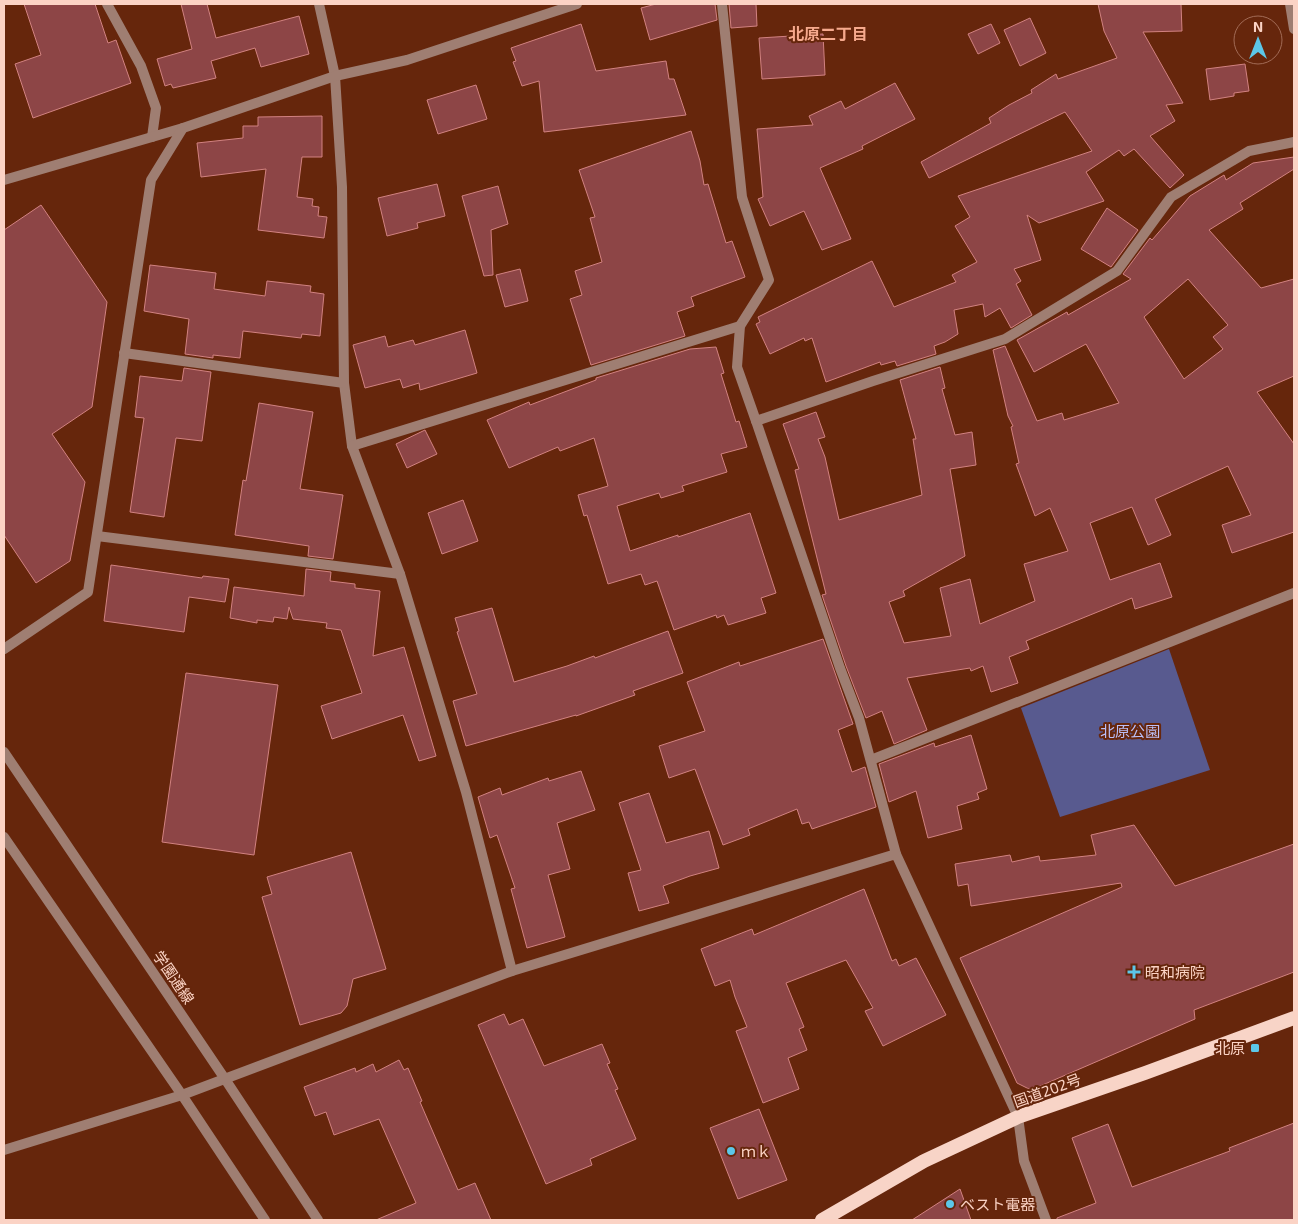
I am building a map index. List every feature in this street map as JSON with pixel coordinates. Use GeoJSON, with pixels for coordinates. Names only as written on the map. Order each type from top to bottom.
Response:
{"type":"FeatureCollection","features":[{"type":"Feature","properties":{"kind":"highway","name":"国道202号"},"geometry":{"type":"LineString","coordinates":[[822,1220],[924,1161],[1018,1117],[1294,1018]]}},
{"type":"Feature","properties":{"kind":"street"},"geometry":{"type":"LineString","coordinates":[[107,4],[141,66],[156,108],[152,137]]}},
{"type":"Feature","properties":{"kind":"street"},"geometry":{"type":"LineString","coordinates":[[319,4],[336,76],[342,187],[344,383],[352,446],[400,574],[466,792],[512,971]]}},
{"type":"Feature","properties":{"kind":"street"},"geometry":{"type":"LineString","coordinates":[[4,180],[182,128],[336,76],[407,60],[577,4]]}},
{"type":"Feature","properties":{"kind":"street"},"geometry":{"type":"LineString","coordinates":[[722,4],[742,197],[769,280],[740,326],[737,367],[840,668],[859,718],[896,854],[1018,1117],[1024,1161],[1046,1220]]}},
{"type":"Feature","properties":{"kind":"street"},"geometry":{"type":"LineString","coordinates":[[1290,4],[1294,29]]}},
{"type":"Feature","properties":{"kind":"street"},"geometry":{"type":"LineString","coordinates":[[4,649],[88,592],[150,180],[182,128]]}},
{"type":"Feature","properties":{"kind":"street"},"geometry":{"type":"LineString","coordinates":[[756,421],[872,381],[1005,339],[1117,272],[1171,197],[1249,152],[1294,142]]}},
{"type":"Feature","properties":{"kind":"street"},"geometry":{"type":"LineString","coordinates":[[352,446],[740,326]]}},
{"type":"Feature","properties":{"kind":"street"},"geometry":{"type":"LineString","coordinates":[[124,353],[344,383]]}},
{"type":"Feature","properties":{"kind":"street"},"geometry":{"type":"LineString","coordinates":[[97,536],[400,574]]}},
{"type":"Feature","properties":{"kind":"street"},"geometry":{"type":"LineString","coordinates":[[871,760],[1294,593]]}},
{"type":"Feature","properties":{"kind":"street","name":"学園通線"},"geometry":{"type":"LineString","coordinates":[[4,752],[318,1220]]}},
{"type":"Feature","properties":{"kind":"street"},"geometry":{"type":"LineString","coordinates":[[4,837],[182,1095],[265,1220]]}},
{"type":"Feature","properties":{"kind":"street"},"geometry":{"type":"LineString","coordinates":[[4,1150],[182,1095],[512,971],[896,854]]}},
{"type":"Feature","properties":{"kind":"green space","name":"北原公園"},"geometry":{"type":"Polygon","coordinates":[[[1169,649],[1210,770],[1060,817],[1021,708],[1169,649]]]}},
{"type":"Feature","properties":{"kind":"building"},"geometry":{"type":"Polygon","coordinates":[[[24,4],[95,4],[108,43],[116,40],[131,83],[33,118],[15,64],[41,55],[24,4]]]}},
{"type":"Feature","properties":{"kind":"building"},"geometry":{"type":"Polygon","coordinates":[[[181,4],[207,4],[216,38],[299,16],[309,54],[261,67],[255,48],[211,61],[216,78],[173,88],[171,84],[165,86],[157,59],[192,49],[181,4]]]}},
{"type":"Feature","properties":{"kind":"building"},"geometry":{"type":"Polygon","coordinates":[[[656,4],[715,4],[717,20],[650,40],[641,8],[656,4]]]}},
{"type":"Feature","properties":{"kind":"building"},"geometry":{"type":"Polygon","coordinates":[[[729,4],[756,4],[757,26],[731,28],[729,4]]]}},
{"type":"Feature","properties":{"kind":"building"},"geometry":{"type":"Polygon","coordinates":[[[1098,4],[1181,4],[1182,31],[1143,32],[1183,103],[1166,105],[1175,121],[1150,136],[1184,175],[1170,188],[1134,149],[1124,156],[1119,150],[1086,172],[1104,201],[1039,223],[1027,215],[1041,260],[1014,269],[1021,281],[1016,284],[1032,315],[1011,328],[1000,308],[985,317],[983,304],[954,310],[958,334],[934,346],[936,354],[897,366],[895,361],[881,365],[880,362],[826,382],[812,338],[805,341],[804,338],[770,354],[756,324],[760,322],[758,317],[872,261],[894,307],[956,282],[952,275],[977,262],[955,226],[970,217],[958,196],[1092,151],[1065,112],[929,178],[921,162],[991,123],[989,118],[1032,93],[1031,90],[1056,74],[1058,79],[1117,58],[1104,31],[1098,4]]]}},
{"type":"Feature","properties":{"kind":"building"},"geometry":{"type":"Polygon","coordinates":[[[1030,18],[1046,53],[1020,66],[1004,30],[1030,18]]]}},
{"type":"Feature","properties":{"kind":"building"},"geometry":{"type":"Polygon","coordinates":[[[581,24],[596,71],[666,61],[669,79],[674,79],[686,115],[544,132],[539,81],[522,86],[513,62],[516,61],[511,48],[581,24]]]}},
{"type":"Feature","properties":{"kind":"building"},"geometry":{"type":"Polygon","coordinates":[[[991,24],[1000,43],[978,54],[968,34],[991,24]]]}},
{"type":"Feature","properties":{"kind":"building"},"geometry":{"type":"Polygon","coordinates":[[[823,34],[825,75],[762,79],[759,38],[823,34]]]}},
{"type":"Feature","properties":{"kind":"building"},"geometry":{"type":"Polygon","coordinates":[[[1245,65],[1249,91],[1210,100],[1206,69],[1245,65]]]}},
{"type":"Feature","properties":{"kind":"building"},"geometry":{"type":"Polygon","coordinates":[[[895,83],[915,119],[862,146],[863,149],[820,168],[851,239],[822,250],[804,211],[770,226],[758,199],[763,197],[757,129],[813,125],[809,116],[841,101],[845,109],[895,83]]]}},
{"type":"Feature","properties":{"kind":"building"},"geometry":{"type":"Polygon","coordinates":[[[476,85],[487,119],[438,134],[427,100],[476,85]]]}},
{"type":"Feature","properties":{"kind":"building"},"geometry":{"type":"Polygon","coordinates":[[[322,116],[322,157],[302,157],[297,197],[313,199],[312,206],[319,207],[318,216],[327,217],[324,238],[258,230],[266,169],[201,177],[197,143],[243,138],[243,126],[258,126],[258,117],[322,116]]]}},
{"type":"Feature","properties":{"kind":"building"},"geometry":{"type":"Polygon","coordinates":[[[691,131],[700,161],[704,185],[708,184],[726,243],[732,241],[745,277],[691,297],[694,306],[677,312],[685,336],[591,365],[570,299],[582,295],[575,271],[602,262],[590,218],[595,217],[579,170],[691,131]]]}},
{"type":"Feature","properties":{"kind":"building"},"geometry":{"type":"Polygon","coordinates":[[[1294,157],[1294,169],[1240,203],[1243,209],[1209,230],[1261,288],[1294,279],[1294,376],[1257,392],[1294,444],[1294,532],[1232,553],[1222,525],[1251,515],[1228,466],[1155,499],[1171,535],[1148,545],[1132,507],[1090,523],[1110,580],[1160,563],[1172,597],[1135,609],[1132,598],[1026,641],[1029,649],[1009,657],[1018,683],[991,692],[983,666],[971,671],[970,668],[907,678],[927,730],[894,744],[882,711],[866,718],[846,666],[822,595],[826,594],[795,470],[799,469],[783,424],[816,412],[825,437],[818,439],[825,457],[839,520],[922,495],[913,439],[916,439],[900,380],[940,367],[945,388],[942,389],[955,435],[972,432],[976,465],[950,469],[965,556],[903,591],[905,596],[889,602],[904,643],[951,636],[940,588],[970,579],[980,624],[1035,601],[1024,564],[1068,551],[1050,508],[1035,516],[1016,464],[1019,463],[1011,427],[1013,426],[1008,416],[993,350],[1005,346],[1037,421],[1062,413],[1064,420],[1119,403],[1086,344],[1034,372],[1017,340],[1067,312],[1068,315],[1131,279],[1123,274],[1150,238],[1152,240],[1190,196],[1224,175],[1226,180],[1253,163],[1294,157]],[[1188,279],[1144,317],[1184,379],[1223,349],[1213,337],[1228,325],[1188,279]]]}},
{"type":"Feature","properties":{"kind":"building"},"geometry":{"type":"Polygon","coordinates":[[[437,184],[445,216],[417,223],[418,228],[387,236],[378,198],[437,184]]]}},
{"type":"Feature","properties":{"kind":"building"},"geometry":{"type":"Polygon","coordinates":[[[498,186],[508,224],[491,230],[493,275],[484,276],[462,196],[498,186]]]}},
{"type":"Feature","properties":{"kind":"building"},"geometry":{"type":"Polygon","coordinates":[[[41,205],[107,302],[92,407],[52,434],[85,482],[70,561],[36,583],[4,535],[4,230],[41,205]]]}},
{"type":"Feature","properties":{"kind":"building"},"geometry":{"type":"Polygon","coordinates":[[[1107,208],[1138,230],[1111,267],[1081,249],[1107,208]]]}},
{"type":"Feature","properties":{"kind":"building"},"geometry":{"type":"Polygon","coordinates":[[[150,265],[216,273],[214,289],[265,296],[267,281],[311,286],[310,292],[324,294],[320,336],[302,334],[301,338],[243,331],[240,358],[213,355],[213,358],[185,354],[189,319],[144,311],[150,265]]]}},
{"type":"Feature","properties":{"kind":"building"},"geometry":{"type":"Polygon","coordinates":[[[520,269],[528,301],[505,307],[496,275],[520,269]]]}},
{"type":"Feature","properties":{"kind":"building"},"geometry":{"type":"Polygon","coordinates":[[[465,330],[477,373],[420,390],[419,383],[403,388],[400,379],[365,388],[353,345],[385,336],[388,347],[413,340],[415,345],[465,330]]]}},
{"type":"Feature","properties":{"kind":"building"},"geometry":{"type":"Polygon","coordinates":[[[716,347],[724,373],[721,374],[736,422],[739,421],[747,447],[721,454],[727,472],[682,486],[684,491],[661,498],[659,493],[617,506],[630,551],[750,513],[776,593],[761,598],[766,613],[728,625],[724,615],[717,618],[716,615],[674,630],[657,581],[645,585],[641,574],[608,584],[587,515],[584,516],[578,495],[608,486],[594,438],[560,451],[558,447],[509,468],[487,420],[529,402],[530,405],[596,380],[596,378],[690,349],[716,347]]]}},
{"type":"Feature","properties":{"kind":"building"},"geometry":{"type":"Polygon","coordinates":[[[184,368],[211,372],[202,441],[176,438],[164,517],[130,512],[144,418],[135,417],[140,376],[182,381],[184,368]]]}},
{"type":"Feature","properties":{"kind":"building"},"geometry":{"type":"Polygon","coordinates":[[[259,403],[313,412],[300,489],[343,495],[333,559],[308,556],[309,546],[235,535],[243,480],[246,481],[259,403]]]}},
{"type":"Feature","properties":{"kind":"building"},"geometry":{"type":"Polygon","coordinates":[[[425,430],[437,454],[407,468],[396,444],[425,430]]]}},
{"type":"Feature","properties":{"kind":"building"},"geometry":{"type":"Polygon","coordinates":[[[463,500],[478,541],[442,554],[428,513],[463,500]]]}},
{"type":"Feature","properties":{"kind":"building"},"geometry":{"type":"Polygon","coordinates":[[[111,565],[202,578],[203,576],[229,579],[225,602],[189,597],[184,632],[104,621],[111,565]]]}},
{"type":"Feature","properties":{"kind":"building"},"geometry":{"type":"Polygon","coordinates":[[[306,569],[331,572],[330,581],[355,584],[355,588],[380,591],[373,656],[404,647],[436,756],[419,761],[403,715],[332,739],[321,706],[362,693],[341,630],[326,628],[327,623],[293,619],[289,607],[287,619],[274,617],[273,622],[257,620],[257,623],[230,618],[234,587],[304,596],[306,569]]]}},
{"type":"Feature","properties":{"kind":"building"},"geometry":{"type":"Polygon","coordinates":[[[492,608],[514,682],[594,656],[595,658],[668,631],[683,673],[633,691],[635,695],[576,716],[466,746],[453,701],[477,694],[457,632],[459,631],[455,618],[492,608]]]}},
{"type":"Feature","properties":{"kind":"building"},"geometry":{"type":"Polygon","coordinates":[[[823,639],[853,724],[838,730],[852,772],[865,767],[876,807],[812,829],[809,822],[802,824],[797,809],[748,829],[750,835],[723,845],[695,769],[669,778],[659,746],[705,731],[687,682],[739,662],[740,666],[823,639]]]}},
{"type":"Feature","properties":{"kind":"building"},"geometry":{"type":"Polygon","coordinates":[[[186,673],[278,685],[254,855],[162,842],[186,673]]]}},
{"type":"Feature","properties":{"kind":"building"},"geometry":{"type":"Polygon","coordinates":[[[971,735],[987,789],[977,793],[979,799],[957,806],[962,829],[928,838],[916,791],[889,802],[879,764],[934,743],[935,747],[971,735]]]}},
{"type":"Feature","properties":{"kind":"building"},"geometry":{"type":"Polygon","coordinates":[[[581,771],[595,810],[557,823],[570,869],[548,875],[565,937],[527,948],[511,889],[515,888],[497,835],[490,838],[478,797],[500,788],[502,795],[548,778],[549,781],[581,771]]]}},
{"type":"Feature","properties":{"kind":"building"},"geometry":{"type":"Polygon","coordinates":[[[649,793],[666,843],[709,831],[719,868],[663,886],[669,903],[639,911],[628,873],[641,870],[619,803],[649,793]]]}},
{"type":"Feature","properties":{"kind":"building"},"geometry":{"type":"Polygon","coordinates":[[[1134,825],[1175,886],[1294,844],[1294,972],[1194,1010],[1195,1019],[1031,1090],[1017,1083],[960,958],[1122,887],[1121,883],[971,906],[968,884],[958,886],[955,864],[1010,855],[1012,862],[1039,856],[1040,861],[1096,855],[1091,835],[1134,825]]]}},
{"type":"Feature","properties":{"kind":"building"},"geometry":{"type":"Polygon","coordinates":[[[351,852],[386,969],[353,979],[347,1006],[341,1013],[300,1025],[262,897],[272,894],[267,877],[351,852]]]}},
{"type":"Feature","properties":{"kind":"building"},"geometry":{"type":"Polygon","coordinates":[[[864,889],[892,961],[896,959],[899,966],[916,958],[946,1015],[883,1046],[865,1011],[873,1008],[846,960],[786,983],[804,1027],[799,1029],[807,1050],[788,1058],[799,1089],[763,1103],[736,1031],[747,1027],[730,980],[715,986],[701,949],[752,929],[754,935],[864,889]]]}},
{"type":"Feature","properties":{"kind":"building"},"geometry":{"type":"Polygon","coordinates":[[[504,1014],[509,1025],[523,1019],[544,1066],[602,1044],[610,1063],[607,1064],[618,1089],[615,1090],[636,1139],[590,1159],[592,1165],[546,1184],[478,1025],[504,1014]]]}},
{"type":"Feature","properties":{"kind":"building"},"geometry":{"type":"Polygon","coordinates":[[[399,1060],[404,1070],[408,1068],[422,1101],[420,1102],[458,1190],[475,1183],[491,1220],[376,1220],[416,1203],[379,1119],[334,1135],[326,1112],[315,1116],[304,1087],[355,1068],[356,1072],[373,1064],[376,1072],[399,1060]]]}},
{"type":"Feature","properties":{"kind":"building"},"geometry":{"type":"Polygon","coordinates":[[[759,1109],[787,1180],[738,1199],[710,1128],[759,1109]]]}},
{"type":"Feature","properties":{"kind":"building"},"geometry":{"type":"Polygon","coordinates":[[[1294,1123],[1294,1220],[1057,1220],[1057,1218],[1096,1203],[1072,1138],[1108,1124],[1132,1187],[1230,1151],[1229,1148],[1294,1123]]]}},
{"type":"Feature","properties":{"kind":"building","name":"ベスト電器"},"geometry":{"type":"Polygon","coordinates":[[[960,1189],[971,1220],[912,1220],[960,1189]]]}},
{"type":"Feature","properties":{"kind":"place","name":"昭和病院"},"geometry":{"type":"Point","coordinates":[1134,972]}},
{"type":"Feature","properties":{"kind":"place","name":"北原"},"geometry":{"type":"Point","coordinates":[1255,1048]}},
{"type":"Feature","properties":{"kind":"place","name":"ｍｋ"},"geometry":{"type":"Point","coordinates":[731,1151]}},
{"type":"Feature","properties":{"kind":"place","name":"ベスト電器"},"geometry":{"type":"Point","coordinates":[950,1204]}},
{"type":"Feature","properties":{"kind":"district","name":"北原二丁目"},"geometry":{"type":"Point","coordinates":[828,33]}}]}
